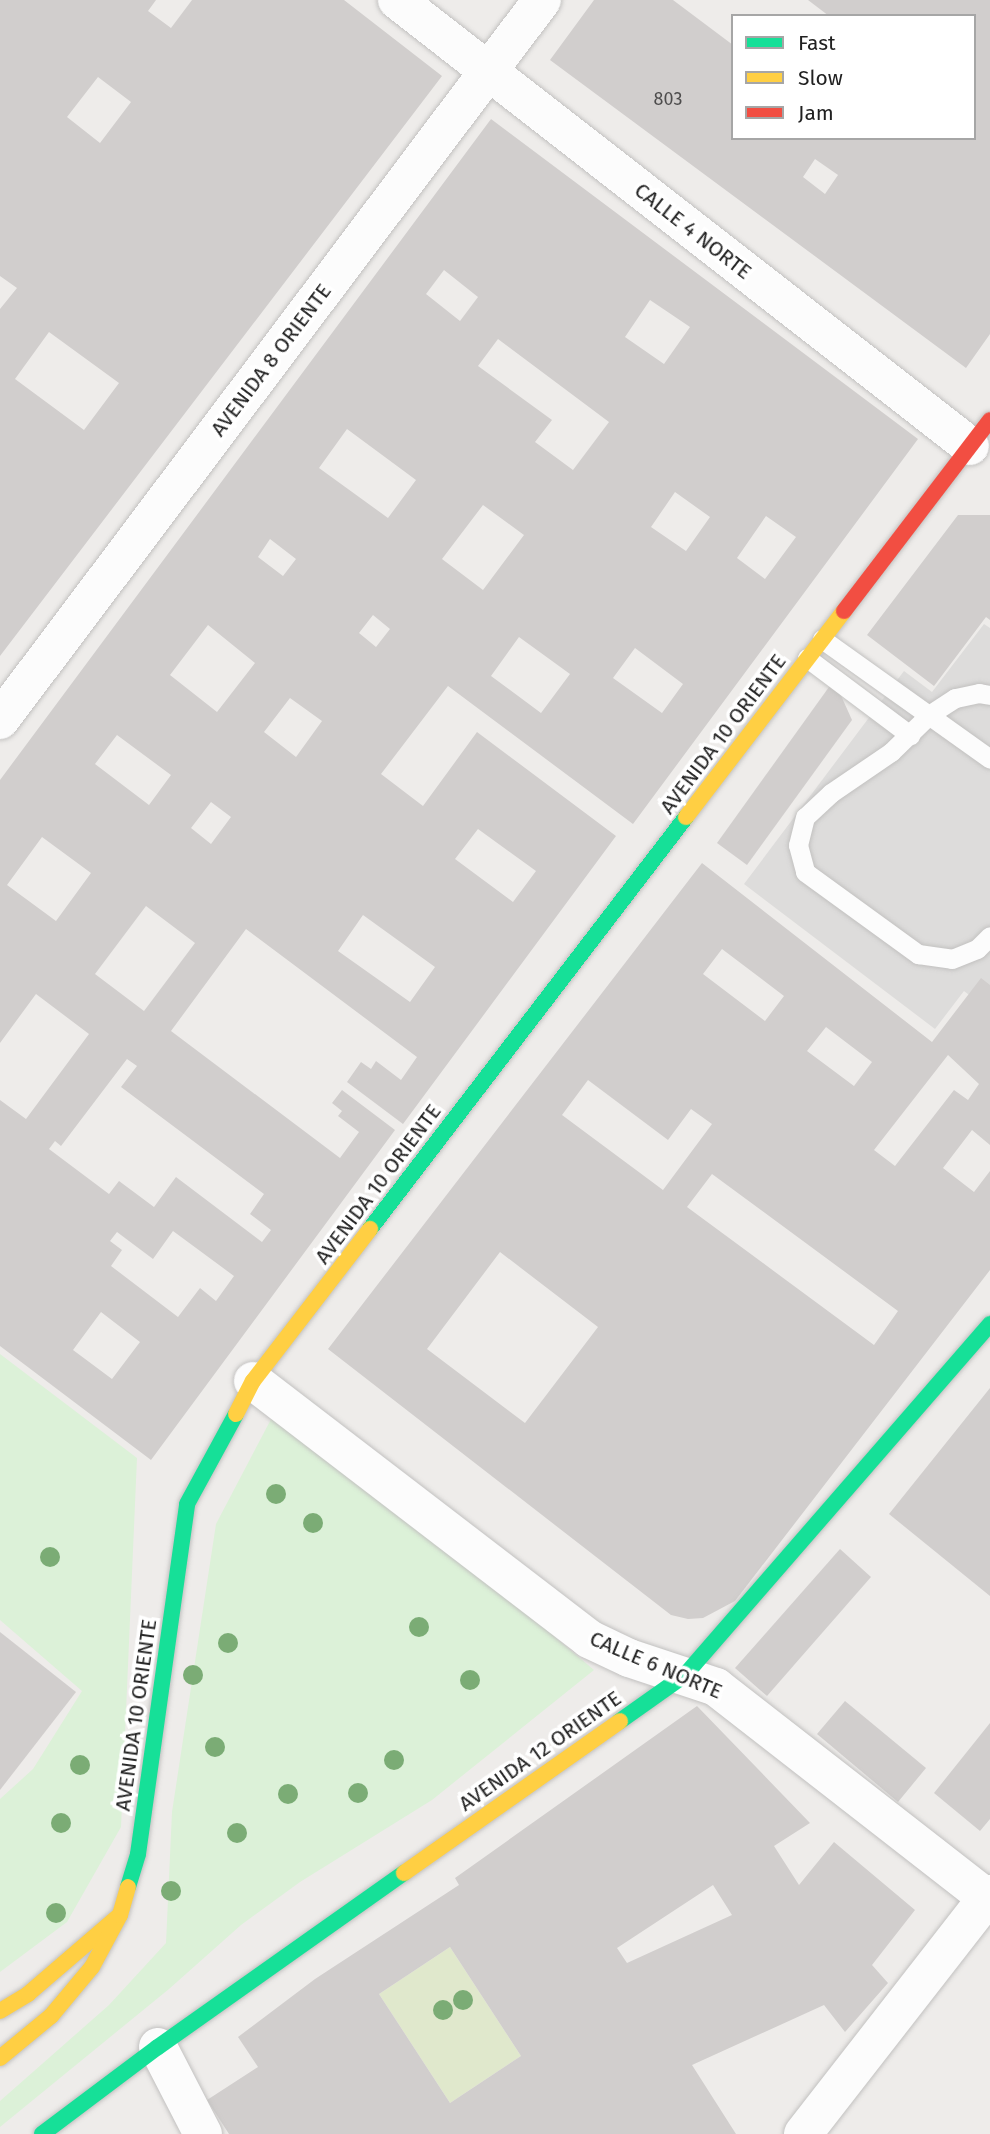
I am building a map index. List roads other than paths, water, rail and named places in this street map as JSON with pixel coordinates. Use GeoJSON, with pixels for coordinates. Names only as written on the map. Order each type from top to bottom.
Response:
{"type":"FeatureCollection","features":[{"type":"Feature","properties":{"kind":"main road","name":"AVENIDA 10 ORIENTE"},"geometry":{"type":"LineString","coordinates":[[0,2058],[51,2016],[92,1967],[120,1915],[138,1854],[187,1504],[253,1381],[807,658],[980,439]]}},
{"type":"Feature","properties":{"kind":"main road","name":"AVENIDA 12 ORIENTE"},"geometry":{"type":"LineString","coordinates":[[42,2134],[158,2047],[685,1675],[990,1324]]}},
{"type":"Feature","properties":{"kind":"main road"},"geometry":{"type":"LineString","coordinates":[[0,2011],[28,1994],[120,1915]]}},
{"type":"Feature","properties":{"kind":"street","name":"CALLE 4 NORTE"},"geometry":{"type":"LineString","coordinates":[[397,0],[980,439]]}},
{"type":"Feature","properties":{"kind":"street","name":"AVENIDA 8 ORIENTE"},"geometry":{"type":"LineString","coordinates":[[0,720],[542,0]]}},
{"type":"Feature","properties":{"kind":"street","name":"CALLE 6 NORTE"},"geometry":{"type":"LineString","coordinates":[[253,1381],[589,1639],[629,1658],[716,1687],[745,1706],[989,1897]]}},
{"type":"Feature","properties":{"kind":"street"},"geometry":{"type":"LineString","coordinates":[[803,2134],[989,1897]]}},
{"type":"Feature","properties":{"kind":"street"},"geometry":{"type":"LineString","coordinates":[[158,2047],[204,2134]]}},
{"type":"Feature","properties":{"kind":"lane"},"geometry":{"type":"LineString","coordinates":[[822,639],[990,759]]}},
{"type":"Feature","properties":{"kind":"lane"},"geometry":{"type":"LineString","coordinates":[[807,658],[910,735]]}},
{"type":"Feature","properties":{"kind":"lane"},"geometry":{"type":"LineString","coordinates":[[990,695],[979,693],[955,698],[929,715],[891,752],[831,793],[805,817],[798,845],[805,872],[918,954],[952,959],[977,948],[990,936]]}}]}
